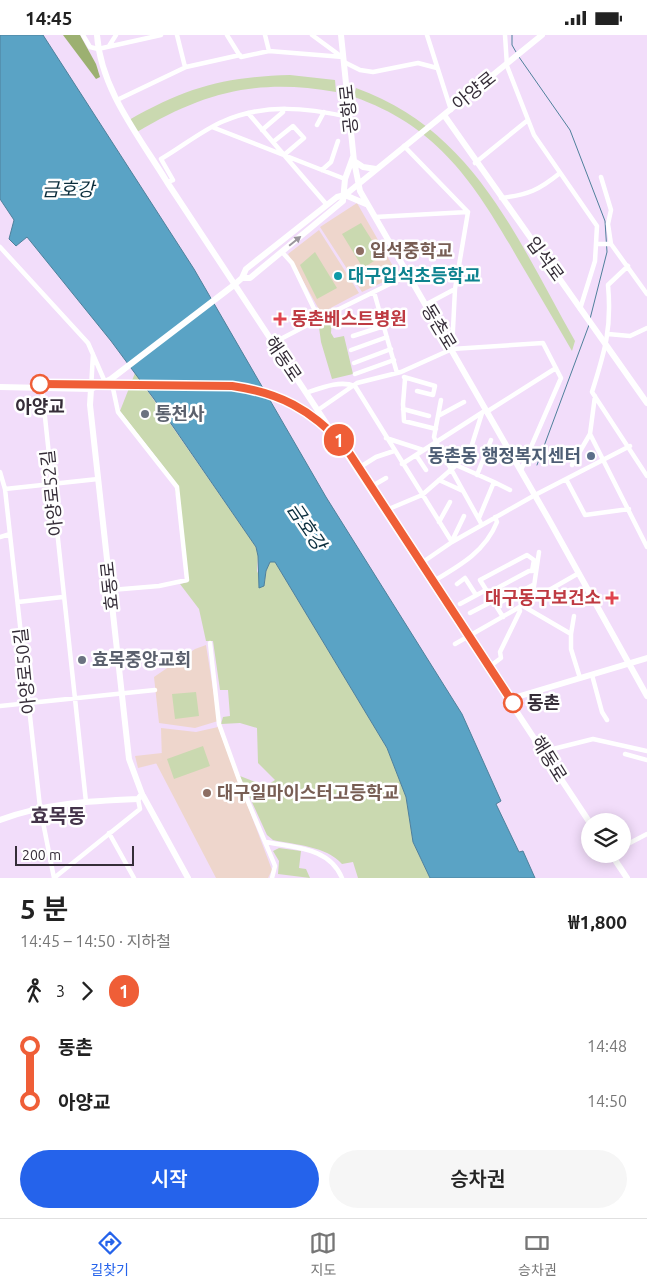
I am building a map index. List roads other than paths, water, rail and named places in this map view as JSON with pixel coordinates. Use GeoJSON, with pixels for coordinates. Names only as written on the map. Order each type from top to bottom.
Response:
{"type":"FeatureCollection","features":[{"type":"Feature","properties":{"kind":"main road","name":"해동로"},"geometry":{"type":"LineString","coordinates":[[97,35],[98,49],[108,84],[167,182],[584,813]]}},
{"type":"Feature","properties":{"kind":"main road","name":"공항로"},"geometry":{"type":"LineString","coordinates":[[341,35],[358,184]]}},
{"type":"Feature","properties":{"kind":"main road","name":"아양로"},"geometry":{"type":"LineString","coordinates":[[108,381],[234,285],[242,278],[246,269],[337,197],[345,195],[542,35]]}},
{"type":"Feature","properties":{"kind":"main road","name":"입석로"},"geometry":{"type":"LineString","coordinates":[[444,115],[647,403]]}},
{"type":"Feature","properties":{"kind":"main road"},"geometry":{"type":"LineString","coordinates":[[369,206],[345,195],[345,179],[354,158],[366,168],[376,169]]}},
{"type":"Feature","properties":{"kind":"main road","name":"동촌로"},"geometry":{"type":"LineString","coordinates":[[358,184],[647,696]]}},
{"type":"Feature","properties":{"kind":"main road","name":"아양로"},"geometry":{"type":"LineString","coordinates":[[242,278],[250,278],[343,201],[345,195]]}},
{"type":"Feature","properties":{"kind":"main road"},"geometry":{"type":"LineString","coordinates":[[0,387],[91,389],[108,381]]}},
{"type":"Feature","properties":{"kind":"main road","name":"효동로"},"geometry":{"type":"LineString","coordinates":[[91,389],[90,405],[129,759],[140,796],[188,878]]}},
{"type":"Feature","properties":{"kind":"main road"},"geometry":{"type":"LineString","coordinates":[[510,699],[647,658]]}},
{"type":"Feature","properties":{"kind":"main road"},"geometry":{"type":"LineString","coordinates":[[0,820],[40,807],[140,796]]}},
{"type":"Feature","properties":{"kind":"main road"},"geometry":{"type":"LineString","coordinates":[[617,863],[627,878]]}},
{"type":"Feature","properties":{"kind":"street"},"geometry":{"type":"LineString","coordinates":[[83,35],[90,47],[98,49],[161,35]]}},
{"type":"Feature","properties":{"kind":"street"},"geometry":{"type":"LineString","coordinates":[[109,46],[116,35]]}},
{"type":"Feature","properties":{"kind":"street"},"geometry":{"type":"LineString","coordinates":[[177,35],[185,67]]}},
{"type":"Feature","properties":{"kind":"street"},"geometry":{"type":"LineString","coordinates":[[227,35],[241,57]]}},
{"type":"Feature","properties":{"kind":"street"},"geometry":{"type":"LineString","coordinates":[[266,35],[269,51]]}},
{"type":"Feature","properties":{"kind":"street"},"geometry":{"type":"LineString","coordinates":[[117,100],[185,67],[269,51],[343,57],[312,35]]}},
{"type":"Feature","properties":{"kind":"street"},"geometry":{"type":"LineString","coordinates":[[427,35],[451,110]]}},
{"type":"Feature","properties":{"kind":"street"},"geometry":{"type":"LineString","coordinates":[[506,35],[510,61],[534,135],[597,226],[594,261],[580,309]]}},
{"type":"Feature","properties":{"kind":"street"},"geometry":{"type":"LineString","coordinates":[[344,62],[360,70],[374,72],[418,63],[437,68]]}},
{"type":"Feature","properties":{"kind":"street"},"geometry":{"type":"LineString","coordinates":[[167,182],[173,180],[161,159],[212,127],[248,113],[268,108],[312,109],[349,117]]}},
{"type":"Feature","properties":{"kind":"street"},"geometry":{"type":"LineString","coordinates":[[262,129],[283,112]]}},
{"type":"Feature","properties":{"kind":"street"},"geometry":{"type":"LineString","coordinates":[[317,125],[324,112]]}},
{"type":"Feature","properties":{"kind":"street"},"geometry":{"type":"LineString","coordinates":[[248,113],[327,205]]}},
{"type":"Feature","properties":{"kind":"street"},"geometry":{"type":"LineString","coordinates":[[476,162],[528,120]]}},
{"type":"Feature","properties":{"kind":"street"},"geometry":{"type":"LineString","coordinates":[[273,142],[293,125],[304,137],[284,155]]}},
{"type":"Feature","properties":{"kind":"street"},"geometry":{"type":"LineString","coordinates":[[212,127],[345,179]]}},
{"type":"Feature","properties":{"kind":"street"},"geometry":{"type":"LineString","coordinates":[[322,170],[331,162],[338,141]]}},
{"type":"Feature","properties":{"kind":"street"},"geometry":{"type":"LineString","coordinates":[[404,146],[468,212]]}},
{"type":"Feature","properties":{"kind":"street"},"geometry":{"type":"LineString","coordinates":[[501,198],[524,196],[541,189],[560,173]]}},
{"type":"Feature","properties":{"kind":"street"},"geometry":{"type":"LineString","coordinates":[[601,177],[611,211],[608,224],[611,244],[647,294]]}},
{"type":"Feature","properties":{"kind":"street"},"geometry":{"type":"LineString","coordinates":[[375,217],[468,212]]}},
{"type":"Feature","properties":{"kind":"street"},"geometry":{"type":"LineString","coordinates":[[452,349],[455,289],[468,212]]}},
{"type":"Feature","properties":{"kind":"street"},"geometry":{"type":"LineString","coordinates":[[597,227],[608,224]]}},
{"type":"Feature","properties":{"kind":"street"},"geometry":{"type":"LineString","coordinates":[[596,244],[611,244]]}},
{"type":"Feature","properties":{"kind":"street"},"geometry":{"type":"LineString","coordinates":[[0,255],[1,248]]}},
{"type":"Feature","properties":{"kind":"street"},"geometry":{"type":"LineString","coordinates":[[1,248],[93,351],[108,381],[118,412],[162,466],[177,490],[187,579],[159,586],[111,590]]}},
{"type":"Feature","properties":{"kind":"street"},"geometry":{"type":"LineString","coordinates":[[282,251],[292,263],[319,319]]}},
{"type":"Feature","properties":{"kind":"street"},"geometry":{"type":"LineString","coordinates":[[572,465],[590,434],[594,394],[607,346],[610,308],[608,285],[628,266]]}},
{"type":"Feature","properties":{"kind":"street"},"geometry":{"type":"LineString","coordinates":[[273,343],[408,275]]}},
{"type":"Feature","properties":{"kind":"street"},"geometry":{"type":"LineString","coordinates":[[425,305],[455,289]]}},
{"type":"Feature","properties":{"kind":"street"},"geometry":{"type":"LineString","coordinates":[[374,292],[394,360],[405,379],[404,421],[436,429]]}},
{"type":"Feature","properties":{"kind":"street"},"geometry":{"type":"LineString","coordinates":[[354,325],[381,316]]}},
{"type":"Feature","properties":{"kind":"street"},"geometry":{"type":"LineString","coordinates":[[353,336],[384,326]]}},
{"type":"Feature","properties":{"kind":"street"},"geometry":{"type":"LineString","coordinates":[[608,334],[630,336],[647,328]]}},
{"type":"Feature","properties":{"kind":"street"},"geometry":{"type":"LineString","coordinates":[[351,350],[387,337]]}},
{"type":"Feature","properties":{"kind":"street"},"geometry":{"type":"LineString","coordinates":[[318,410],[357,383],[400,372],[452,349],[543,343],[561,378],[521,470]]}},
{"type":"Feature","properties":{"kind":"street"},"geometry":{"type":"LineString","coordinates":[[354,363],[391,349]]}},
{"type":"Feature","properties":{"kind":"street"},"geometry":{"type":"LineString","coordinates":[[91,389],[93,351]]}},
{"type":"Feature","properties":{"kind":"street"},"geometry":{"type":"LineString","coordinates":[[355,374],[394,360]]}},
{"type":"Feature","properties":{"kind":"street"},"geometry":{"type":"LineString","coordinates":[[402,464],[556,368]]}},
{"type":"Feature","properties":{"kind":"street"},"geometry":{"type":"LineString","coordinates":[[405,379],[435,386],[433,395],[417,391]]}},
{"type":"Feature","properties":{"kind":"street"},"geometry":{"type":"LineString","coordinates":[[306,393],[332,385],[349,384],[354,386],[452,543]]}},
{"type":"Feature","properties":{"kind":"street","name":"아양로52길"},"geometry":{"type":"LineString","coordinates":[[42,389],[86,802]]}},
{"type":"Feature","properties":{"kind":"street"},"geometry":{"type":"LineString","coordinates":[[594,394],[630,446],[647,476]]}},
{"type":"Feature","properties":{"kind":"street"},"geometry":{"type":"LineString","coordinates":[[441,400],[436,429],[436,442],[482,525]]}},
{"type":"Feature","properties":{"kind":"street"},"geometry":{"type":"LineString","coordinates":[[438,416],[464,402]]}},
{"type":"Feature","properties":{"kind":"street"},"geometry":{"type":"LineString","coordinates":[[403,409],[429,416]]}},
{"type":"Feature","properties":{"kind":"street"},"geometry":{"type":"LineString","coordinates":[[384,511],[422,495],[469,454],[485,411]]}},
{"type":"Feature","properties":{"kind":"street"},"geometry":{"type":"LineString","coordinates":[[590,434],[647,547]]}},
{"type":"Feature","properties":{"kind":"street"},"geometry":{"type":"LineString","coordinates":[[385,438],[423,450]]}},
{"type":"Feature","properties":{"kind":"street"},"geometry":{"type":"LineString","coordinates":[[477,475],[491,441]]}},
{"type":"Feature","properties":{"kind":"street"},"geometry":{"type":"LineString","coordinates":[[420,564],[495,517],[630,446]]}},
{"type":"Feature","properties":{"kind":"street"},"geometry":{"type":"LineString","coordinates":[[357,469],[376,457],[394,451]]}},
{"type":"Feature","properties":{"kind":"street"},"geometry":{"type":"LineString","coordinates":[[443,454],[460,452],[469,454]]}},
{"type":"Feature","properties":{"kind":"street"},"geometry":{"type":"LineString","coordinates":[[416,455],[426,470]]}},
{"type":"Feature","properties":{"kind":"street"},"geometry":{"type":"LineString","coordinates":[[456,465],[510,490]]}},
{"type":"Feature","properties":{"kind":"street","name":"아양로50길"},"geometry":{"type":"LineString","coordinates":[[0,472],[5,489],[40,807],[54,878]]}},
{"type":"Feature","properties":{"kind":"street"},"geometry":{"type":"LineString","coordinates":[[370,488],[386,477]]}},
{"type":"Feature","properties":{"kind":"street"},"geometry":{"type":"LineString","coordinates":[[5,489],[98,479]]}},
{"type":"Feature","properties":{"kind":"street"},"geometry":{"type":"LineString","coordinates":[[566,479],[585,515],[629,509]]}},
{"type":"Feature","properties":{"kind":"street"},"geometry":{"type":"LineString","coordinates":[[439,480],[464,492]]}},
{"type":"Feature","properties":{"kind":"street"},"geometry":{"type":"LineString","coordinates":[[478,518],[494,482]]}},
{"type":"Feature","properties":{"kind":"street"},"geometry":{"type":"LineString","coordinates":[[448,491],[451,486]]}},
{"type":"Feature","properties":{"kind":"street"},"geometry":{"type":"LineString","coordinates":[[439,522],[450,502]]}},
{"type":"Feature","properties":{"kind":"street"},"geometry":{"type":"LineString","coordinates":[[452,543],[464,516]]}},
{"type":"Feature","properties":{"kind":"street"},"geometry":{"type":"LineString","coordinates":[[432,582],[480,551],[494,529],[497,522],[495,517]]}},
{"type":"Feature","properties":{"kind":"street"},"geometry":{"type":"LineString","coordinates":[[0,537],[10,534]]}},
{"type":"Feature","properties":{"kind":"street"},"geometry":{"type":"LineString","coordinates":[[532,600],[539,552]]}},
{"type":"Feature","properties":{"kind":"street"},"geometry":{"type":"LineString","coordinates":[[460,604],[476,595],[487,591],[529,571],[532,571],[534,560],[527,555],[480,580],[487,591],[494,603],[503,617]]}},
{"type":"Feature","properties":{"kind":"street"},"geometry":{"type":"LineString","coordinates":[[455,644],[579,573]]}},
{"type":"Feature","properties":{"kind":"street"},"geometry":{"type":"LineString","coordinates":[[457,584],[465,578],[476,595]]}},
{"type":"Feature","properties":{"kind":"street"},"geometry":{"type":"LineString","coordinates":[[470,613],[533,585]]}},
{"type":"Feature","properties":{"kind":"street"},"geometry":{"type":"LineString","coordinates":[[18,602],[63,597]]}},
{"type":"Feature","properties":{"kind":"street"},"geometry":{"type":"LineString","coordinates":[[521,607],[571,634]]}},
{"type":"Feature","properties":{"kind":"street"},"geometry":{"type":"LineString","coordinates":[[488,667],[501,659],[500,652],[521,607]]}},
{"type":"Feature","properties":{"kind":"street"},"geometry":{"type":"LineString","coordinates":[[574,617],[571,649],[580,678]]}},
{"type":"Feature","properties":{"kind":"street"},"geometry":{"type":"LineString","coordinates":[[210,643],[219,724],[241,785],[275,866],[272,878]]}},
{"type":"Feature","properties":{"kind":"street"},"geometry":{"type":"LineString","coordinates":[[592,675],[606,720]]}},
{"type":"Feature","properties":{"kind":"street"},"geometry":{"type":"LineString","coordinates":[[0,706],[155,690]]}},
{"type":"Feature","properties":{"kind":"street"},"geometry":{"type":"LineString","coordinates":[[544,751],[593,739],[644,751],[640,758]]}},
{"type":"Feature","properties":{"kind":"street"},"geometry":{"type":"LineString","coordinates":[[625,753],[647,760]]}},
{"type":"Feature","properties":{"kind":"street"},"geometry":{"type":"LineString","coordinates":[[54,878],[140,809],[140,796]]}},
{"type":"Feature","properties":{"kind":"street"},"geometry":{"type":"LineString","coordinates":[[109,833],[134,878]]}},
{"type":"Feature","properties":{"kind":"street"},"geometry":{"type":"LineString","coordinates":[[631,842],[647,834]]}},
{"type":"Feature","properties":{"kind":"street"},"geometry":{"type":"LineString","coordinates":[[266,842],[321,854],[336,865],[342,878]]}},
{"type":"Feature","properties":{"kind":"water","name":"금호강"},"geometry":{"type":"Polygon","coordinates":[[[0,35],[43,35],[194,269],[326,497],[462,714],[501,801],[496,804],[519,852],[523,851],[535,878],[430,878],[413,842],[406,797],[387,748],[275,562],[270,562],[266,571],[264,586],[259,588],[256,547],[154,399],[111,341],[27,237],[16,246],[9,239],[14,220],[0,199],[0,35]]]}},
{"type":"Feature","properties":{"kind":"waterway"},"geometry":{"type":"LineString","coordinates":[[512,35],[512,45],[516,52]]}},
{"type":"Feature","properties":{"kind":"waterway"},"geometry":{"type":"LineString","coordinates":[[519,57],[570,130],[605,221],[607,252],[590,319]]}},
{"type":"Feature","properties":{"kind":"waterway"},"geometry":{"type":"LineString","coordinates":[[537,465],[589,325]]}},
{"type":"Feature","properties":{"kind":"metro line","name":"1"},"geometry":{"type":"LineString","coordinates":[[40,384],[232,386],[260,390],[308,412],[328,428],[344,445],[513,703]]}},
{"type":"Feature","properties":{"kind":"place","name":"입석중학교"},"geometry":{"type":"Point","coordinates":[360,251]}},
{"type":"Feature","properties":{"kind":"place","name":"대구입석초등학교"},"geometry":{"type":"Point","coordinates":[338,276]}},
{"type":"Feature","properties":{"kind":"place","name":"동촌베스트병원"},"geometry":{"type":"Point","coordinates":[280,319]}},
{"type":"Feature","properties":{"kind":"place","name":"아양교"},"geometry":{"type":"Point","coordinates":[40,384]}},
{"type":"Feature","properties":{"kind":"place","name":"통천사"},"geometry":{"type":"Point","coordinates":[145,414]}},
{"type":"Feature","properties":{"kind":"place","name":"동촌동 행정복지센터"},"geometry":{"type":"Point","coordinates":[591,456]}},
{"type":"Feature","properties":{"kind":"place","name":"대구동구보건소"},"geometry":{"type":"Point","coordinates":[612,598]}},
{"type":"Feature","properties":{"kind":"place","name":"효목중앙교회"},"geometry":{"type":"Point","coordinates":[82,660]}},
{"type":"Feature","properties":{"kind":"place","name":"동촌"},"geometry":{"type":"Point","coordinates":[513,703]}},
{"type":"Feature","properties":{"kind":"place","name":"대구일마이스터고등학교"},"geometry":{"type":"Point","coordinates":[207,793]}},
{"type":"Feature","properties":{"kind":"district","name":"효목동"},"geometry":{"type":"Point","coordinates":[58,816]}}]}
